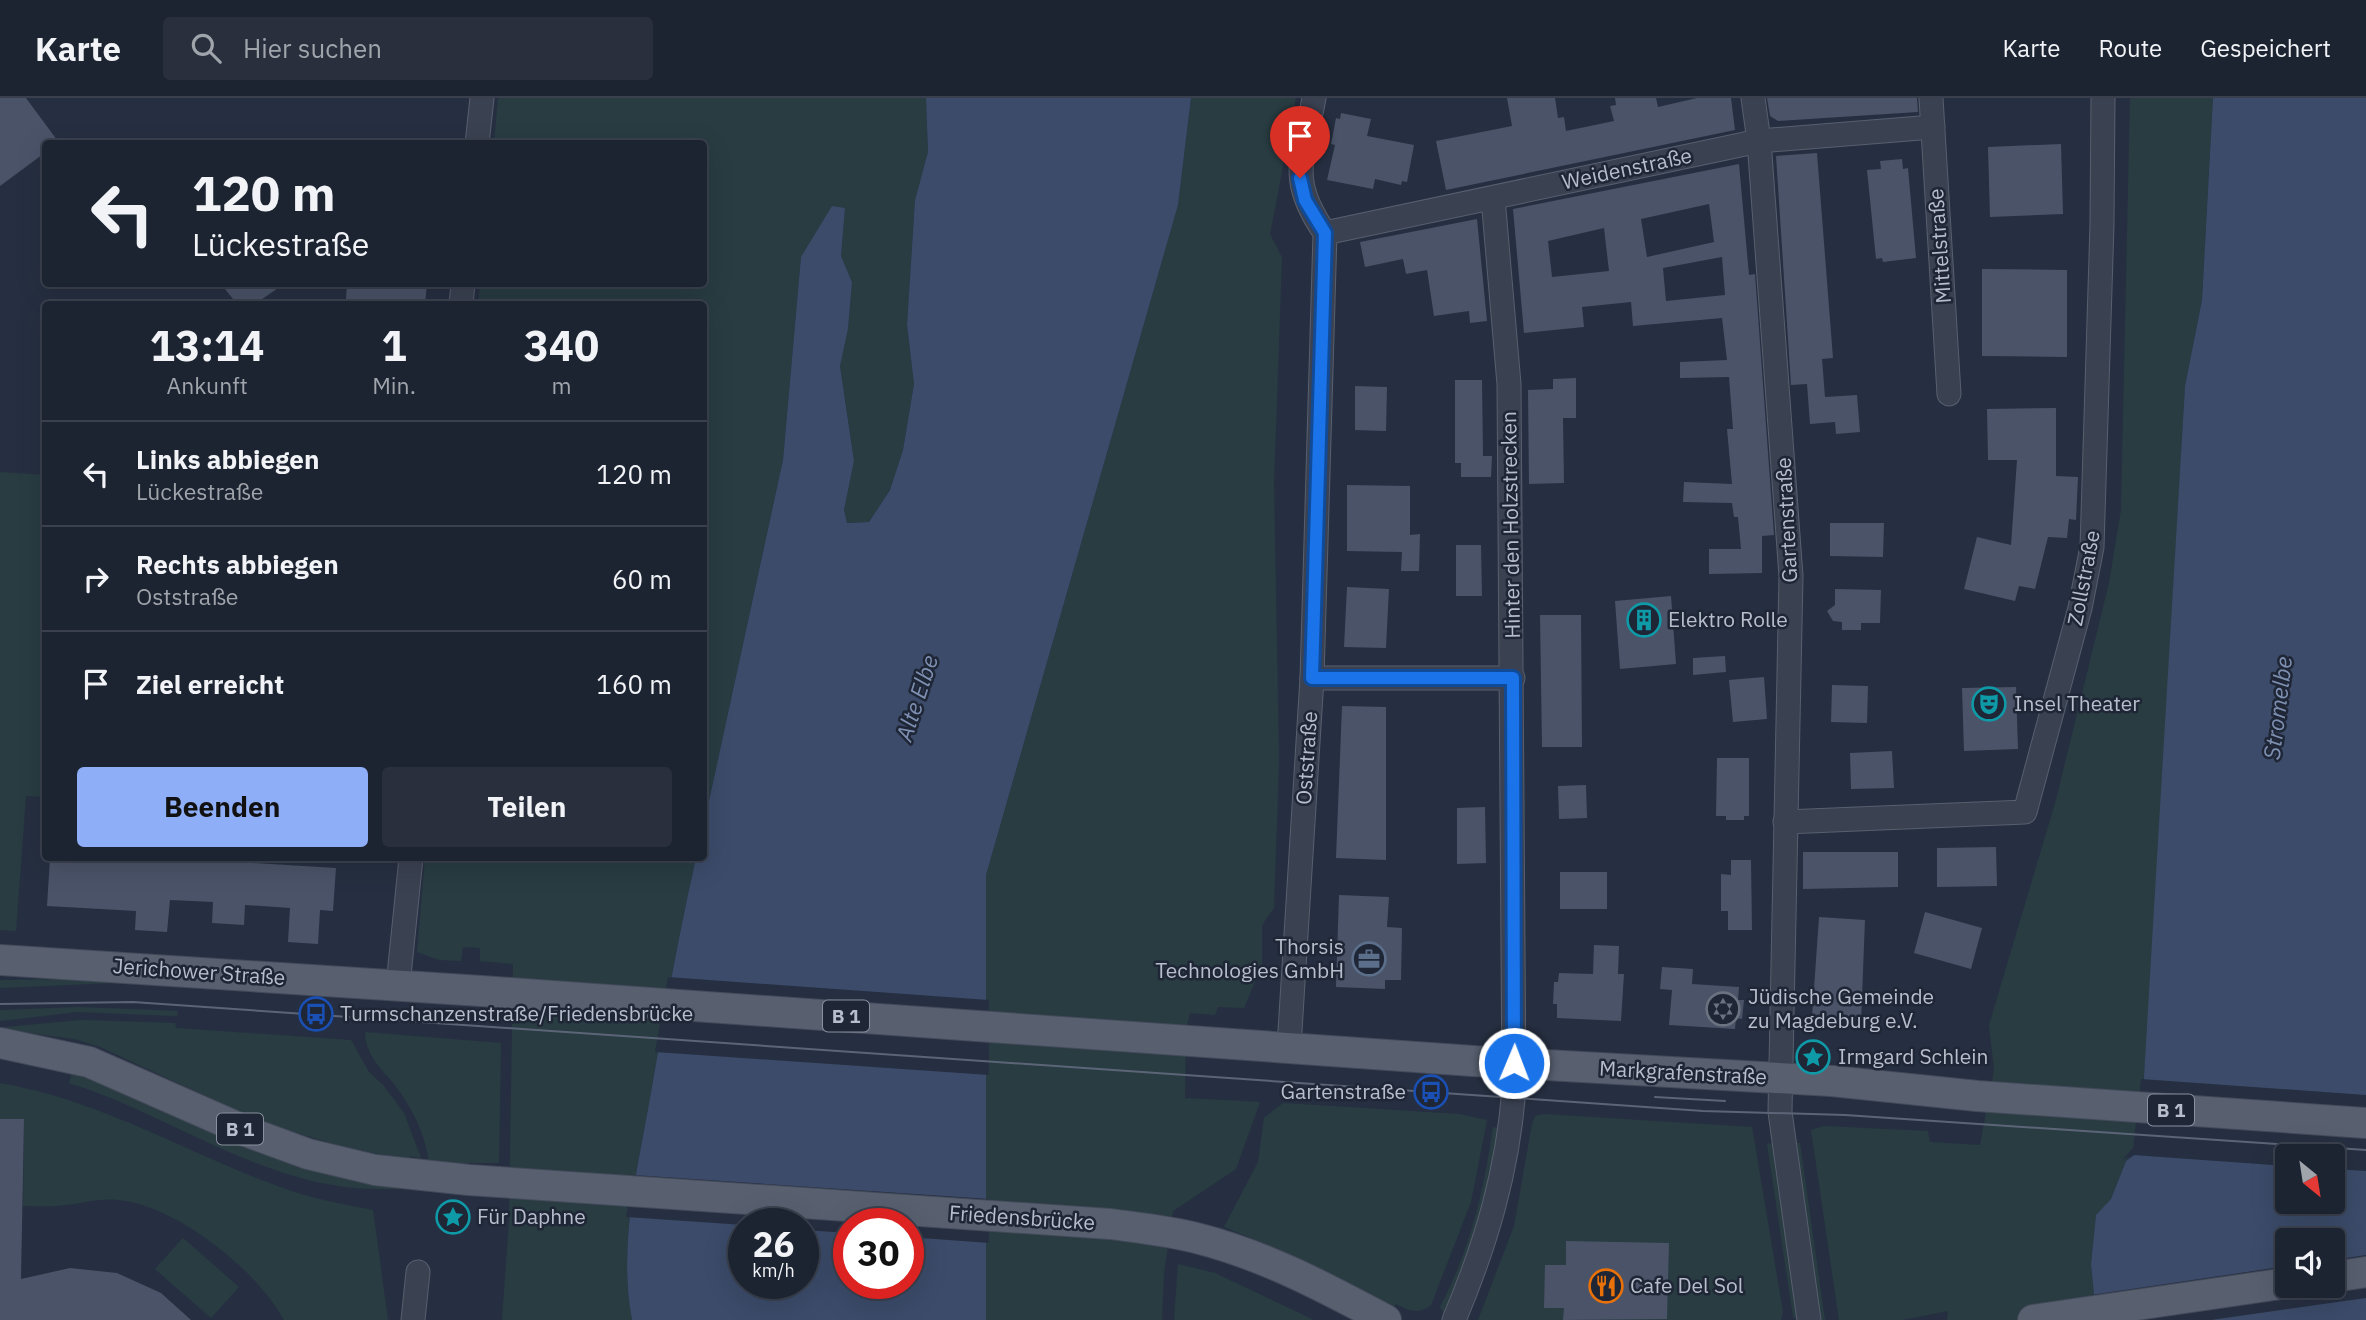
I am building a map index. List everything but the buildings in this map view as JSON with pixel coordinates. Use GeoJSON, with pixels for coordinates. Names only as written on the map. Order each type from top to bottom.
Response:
{"type":"FeatureCollection","features":[{"type":"Feature","properties":{"kind":"main road","name":"Jerichower Straße"},"geometry":{"type":"LineString","coordinates":[[0,960],[398,985]]}},
{"type":"Feature","properties":{"kind":"main road","name":"B 1"},"geometry":{"type":"LineString","coordinates":[[398,985],[1514,1063]]}},
{"type":"Feature","properties":{"kind":"main road","name":"Friedensbrücke"},"geometry":{"type":"LineString","coordinates":[[0,1043],[89,1062],[248,1132],[308,1154],[375,1170],[469,1180],[1110,1224],[1198,1238],[1290,1270],[1386,1320]]}},
{"type":"Feature","properties":{"kind":"main road","name":"Markgrafenstraße"},"geometry":{"type":"LineString","coordinates":[[1514,1063],[1780,1078],[1977,1096],[2366,1123]]}},
{"type":"Feature","properties":{"kind":"main road"},"geometry":{"type":"LineString","coordinates":[[2345,1275],[2366,1272]]}},
{"type":"Feature","properties":{"kind":"main road"},"geometry":{"type":"LineString","coordinates":[[2033,1320],[2275,1285]]}},
{"type":"Feature","properties":{"kind":"street"},"geometry":{"type":"LineString","coordinates":[[477,140],[482,98]]}},
{"type":"Feature","properties":{"kind":"street"},"geometry":{"type":"LineString","coordinates":[[1314,98],[1300,182],[1308,208],[1325,233]]}},
{"type":"Feature","properties":{"kind":"street","name":"Gartenstraße"},"geometry":{"type":"LineString","coordinates":[[1753,98],[1759,141],[1790,541],[1781,1128],[1809,1320]]}},
{"type":"Feature","properties":{"kind":"street","name":"Mittelstraße"},"geometry":{"type":"LineString","coordinates":[[1931,98],[1949,394]]}},
{"type":"Feature","properties":{"kind":"street","name":"Zollstraße"},"geometry":{"type":"LineString","coordinates":[[1785,822],[2025,812],[2080,608],[2092,547],[2103,98]]}},
{"type":"Feature","properties":{"kind":"street","name":"Weidenstraße"},"geometry":{"type":"LineString","coordinates":[[1325,233],[1759,141],[1933,127]]}},
{"type":"Feature","properties":{"kind":"street","name":"Hinter den Holzstrecken"},"geometry":{"type":"LineString","coordinates":[[1454,1320],[1477,1266],[1498,1199],[1512,1111],[1514,1063],[1513,678],[1508,371],[1493,198]]}},
{"type":"Feature","properties":{"kind":"street","name":"Oststraße"},"geometry":{"type":"LineString","coordinates":[[1289,1047],[1312,678],[1325,233]]}},
{"type":"Feature","properties":{"kind":"street"},"geometry":{"type":"LineString","coordinates":[[1312,678],[1513,678]]}},
{"type":"Feature","properties":{"kind":"street"},"geometry":{"type":"LineString","coordinates":[[398,985],[411,861]]}},
{"type":"Feature","properties":{"kind":"street"},"geometry":{"type":"LineString","coordinates":[[412,1320],[418,1272]]}},
{"type":"Feature","properties":{"kind":"shaded area"},"geometry":{"type":"Polygon","coordinates":[[[498,98],[926,98],[928,152],[915,200],[907,325],[914,384],[903,450],[890,490],[869,522],[847,523],[844,510],[854,461],[840,365],[848,329],[852,282],[841,256],[845,208],[801,257],[783,460],[707,810],[707,301],[478,301],[480,287],[707,287],[707,140],[494,140],[498,98]]]}},
{"type":"Feature","properties":{"kind":"shaded area"},"geometry":{"type":"Polygon","coordinates":[[[1191,98],[1296,98],[1270,234],[1282,257],[1274,482],[1279,761],[1274,908],[1262,925],[1262,965],[1244,1008],[1218,1007],[1215,1015],[1190,1013],[1186,1031],[1185,1098],[1260,1102],[1236,1169],[1173,1211],[1164,1273],[1162,1320],[986,1320],[986,875],[1178,205],[1191,98]]]}},
{"type":"Feature","properties":{"kind":"shaded area"},"geometry":{"type":"Polygon","coordinates":[[[2130,98],[2213,98],[2202,300],[2185,386],[2147,1046],[2136,1149],[2126,1161],[2111,1199],[2096,1216],[2091,1264],[2094,1295],[2088,1320],[1947,1320],[1948,1311],[1902,1320],[1839,1320],[1811,1130],[1824,1126],[1928,1131],[1930,1142],[1980,1145],[1994,1070],[1989,1025],[2056,800],[2109,583],[2121,510],[2130,98]]]}},
{"type":"Feature","properties":{"kind":"shaded area"},"geometry":{"type":"Polygon","coordinates":[[[0,472],[42,475],[42,797],[26,796],[16,931],[0,930],[0,472]]]}},
{"type":"Feature","properties":{"kind":"shaded area"},"geometry":{"type":"Polygon","coordinates":[[[425,861],[695,861],[631,1209],[627,1264],[632,1320],[502,1320],[509,1222],[513,964],[480,961],[480,948],[463,947],[461,961],[439,960],[417,952],[425,861]]]}},
{"type":"Feature","properties":{"kind":"shaded area"},"geometry":{"type":"Polygon","coordinates":[[[76,979],[178,986],[113,983],[0,988],[0,980],[76,979]]]}},
{"type":"Feature","properties":{"kind":"shaded area"},"geometry":{"type":"Polygon","coordinates":[[[78,1007],[178,1011],[177,1016],[77,1012],[0,1021],[0,1010],[78,1007]]]}},
{"type":"Feature","properties":{"kind":"shaded area"},"geometry":{"type":"Polygon","coordinates":[[[81,1020],[175,1023],[176,1028],[351,1040],[369,1072],[383,1085],[404,1113],[421,1158],[410,1156],[406,1160],[337,1145],[264,1123],[100,1047],[74,1039],[6,1030],[5,1027],[81,1020]]]}},
{"type":"Feature","properties":{"kind":"shaded area"},"geometry":{"type":"Polygon","coordinates":[[[365,1032],[501,1043],[499,1163],[429,1163],[415,1117],[400,1092],[373,1058],[365,1032]]]}},
{"type":"Feature","properties":{"kind":"shaded area"},"geometry":{"type":"Polygon","coordinates":[[[73,1069],[405,1187],[389,1189],[338,1186],[259,1164],[145,1113],[69,1083],[73,1069]]]}},
{"type":"Feature","properties":{"kind":"shaded area"},"geometry":{"type":"Polygon","coordinates":[[[0,1083],[37,1091],[107,1114],[291,1191],[373,1210],[388,1320],[284,1320],[255,1281],[213,1243],[190,1227],[142,1205],[119,1200],[99,1200],[61,1206],[23,1206],[24,1119],[0,1119],[0,1083]]]}},
{"type":"Feature","properties":{"kind":"shaded area"},"geometry":{"type":"Polygon","coordinates":[[[1283,1103],[1459,1114],[1487,1120],[1471,1202],[1431,1305],[1414,1311],[1396,1304],[1393,1309],[1275,1248],[1224,1227],[1258,1162],[1264,1118],[1283,1103]]]}},
{"type":"Feature","properties":{"kind":"shaded area"},"geometry":{"type":"Polygon","coordinates":[[[1544,1114],[1752,1127],[1783,1312],[1781,1320],[1478,1320],[1514,1226],[1532,1124],[1535,1116],[1544,1114]]]}},
{"type":"Feature","properties":{"kind":"shaded area"},"geometry":{"type":"Polygon","coordinates":[[[1493,1127],[1500,1128],[1489,1195],[1444,1313],[1440,1307],[1468,1242],[1485,1174],[1493,1127]]]}},
{"type":"Feature","properties":{"kind":"shaded area"},"geometry":{"type":"Polygon","coordinates":[[[1772,1143],[1797,1320],[1793,1317],[1767,1144],[1772,1143]]]}},
{"type":"Feature","properties":{"kind":"shaded area"},"geometry":{"type":"Polygon","coordinates":[[[1794,1143],[1800,1143],[1825,1320],[1822,1320],[1819,1310],[1794,1143]]]}},
{"type":"Feature","properties":{"kind":"shaded area"},"geometry":{"type":"Polygon","coordinates":[[[183,1238],[239,1287],[211,1318],[155,1269],[183,1238]]]}},
{"type":"Feature","properties":{"kind":"shaded area"},"geometry":{"type":"Polygon","coordinates":[[[1178,1264],[1215,1273],[1314,1320],[1174,1320],[1178,1264]]]}},
{"type":"Feature","properties":{"kind":"water","name":"Alte Elbe"},"geometry":{"type":"Polygon","coordinates":[[[926,98],[1191,98],[1178,205],[986,875],[986,1320],[632,1320],[627,1265],[631,1209],[666,1008],[695,861],[707,861],[707,810],[783,460],[801,257],[832,206],[845,208],[841,256],[852,282],[848,329],[840,366],[854,461],[844,510],[847,523],[869,522],[890,490],[903,450],[914,384],[907,325],[915,200],[928,152],[926,98]]]}},
{"type":"Feature","properties":{"kind":"water","name":"Stromelbe"},"geometry":{"type":"Polygon","coordinates":[[[2213,98],[2366,98],[2366,1320],[2088,1320],[2094,1295],[2091,1264],[2096,1215],[2111,1199],[2126,1161],[2134,1155],[2142,1110],[2185,386],[2202,300],[2213,98]]]}},
{"type":"Feature","properties":{"kind":"pier"},"geometry":{"type":"Polygon","coordinates":[[[668,977],[989,1000],[989,1075],[655,1052],[668,977]]]}},
{"type":"Feature","properties":{"kind":"pier"},"geometry":{"type":"Polygon","coordinates":[[[2141,1079],[2366,1095],[2366,1171],[2345,1170],[2345,1144],[2275,1144],[2275,1165],[2133,1155],[2122,1160],[2133,1148],[2141,1079]]]}},
{"type":"Feature","properties":{"kind":"pier"},"geometry":{"type":"Polygon","coordinates":[[[633,1175],[989,1199],[989,1243],[924,1238],[924,1208],[833,1208],[833,1232],[819,1231],[819,1208],[728,1208],[728,1224],[626,1217],[633,1175]]]}},
{"type":"Feature","properties":{"kind":"pier"},"geometry":{"type":"Polygon","coordinates":[[[2366,1255],[2366,1298],[2211,1320],[2085,1320],[2091,1295],[2275,1268],[2275,1298],[2345,1298],[2345,1258],[2366,1255]]]}},
{"type":"Feature","properties":{"kind":"tram line"},"geometry":{"type":"LineString","coordinates":[[0,1004],[133,1002],[1703,1111],[1845,1115],[2366,1150]]}},
{"type":"Feature","properties":{"kind":"tram line"},"geometry":{"type":"LineString","coordinates":[[1655,1097],[1725,1101]]}},
{"type":"Feature","properties":{"kind":"place","name":"Elektro Rolle"},"geometry":{"type":"Point","coordinates":[1644,620]}},
{"type":"Feature","properties":{"kind":"place","name":"Insel Theater"},"geometry":{"type":"Point","coordinates":[1989,704]}},
{"type":"Feature","properties":{"kind":"place","name":"Thorsis Technologies GmbH"},"geometry":{"type":"Point","coordinates":[1369,959]}},
{"type":"Feature","properties":{"kind":"place","name":"Jüdische Gemeinde zu Magdeburg e.V."},"geometry":{"type":"Point","coordinates":[1723,1009]}},
{"type":"Feature","properties":{"kind":"place","name":"Turmschanzenstraße/Friedensbrücke"},"geometry":{"type":"Point","coordinates":[316,1014]}},
{"type":"Feature","properties":{"kind":"place","name":"Irmgard Schlein"},"geometry":{"type":"Point","coordinates":[1813,1057]}},
{"type":"Feature","properties":{"kind":"place","name":"Gartenstraße"},"geometry":{"type":"Point","coordinates":[1431,1092]}},
{"type":"Feature","properties":{"kind":"place","name":"Für Daphne"},"geometry":{"type":"Point","coordinates":[453,1217]}},
{"type":"Feature","properties":{"kind":"place","name":"Cafe Del Sol"},"geometry":{"type":"Point","coordinates":[1606,1286]}},
{"type":"Feature","properties":{"kind":"route"},"geometry":{"type":"LineString","coordinates":[[1300,178],[1301,191],[1308,208],[1325,233],[1312,678],[1513,678],[1514,1063]]}}]}
